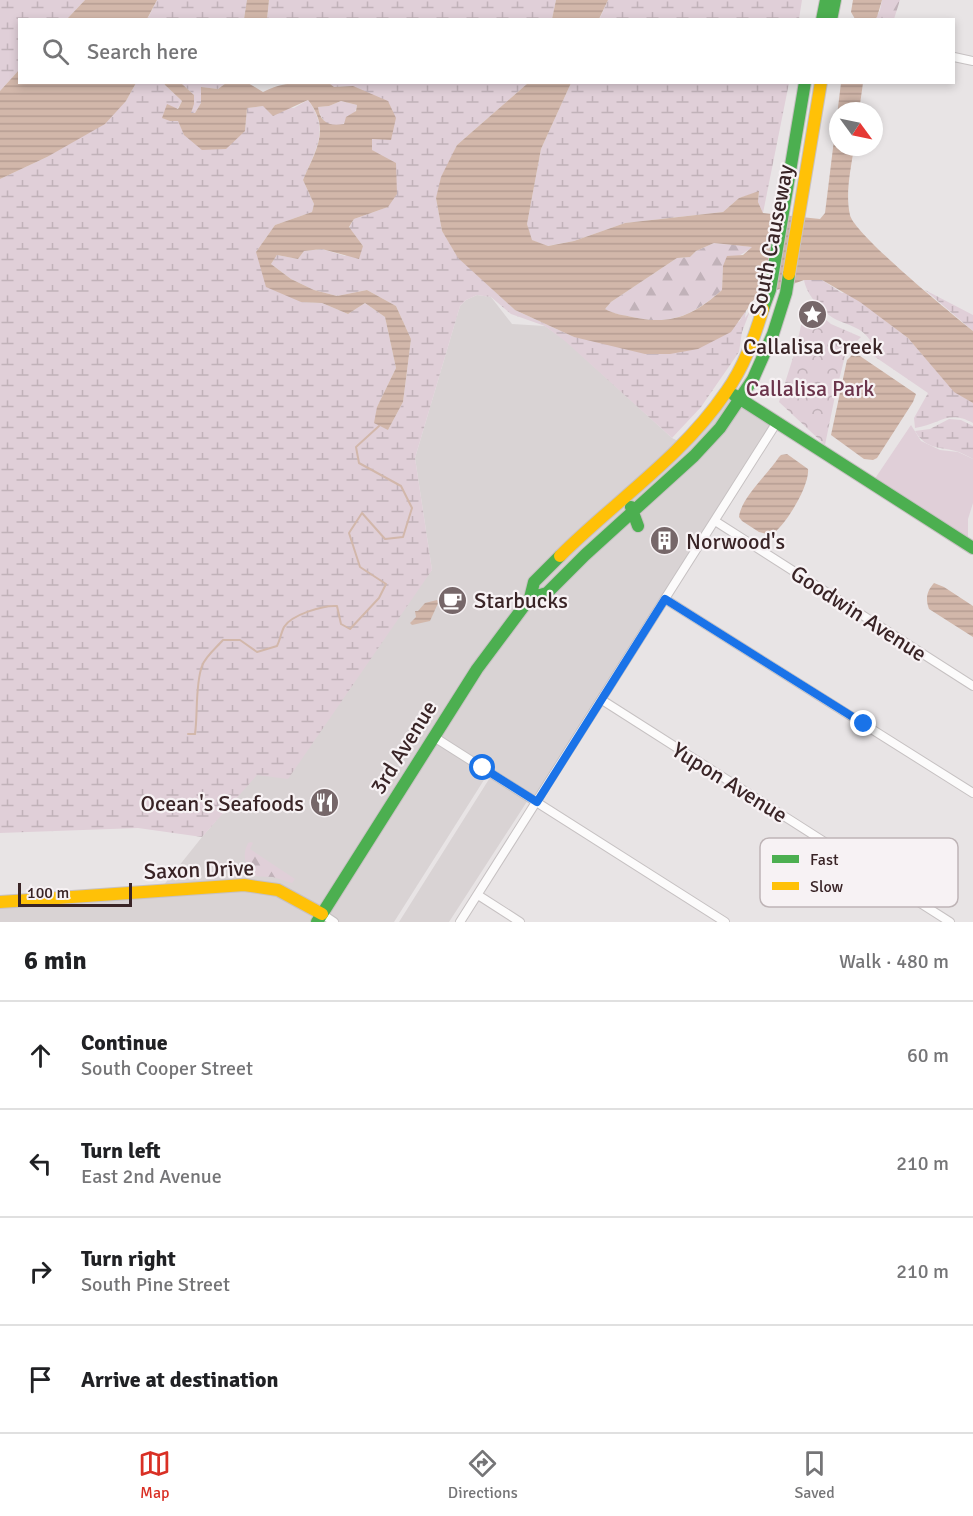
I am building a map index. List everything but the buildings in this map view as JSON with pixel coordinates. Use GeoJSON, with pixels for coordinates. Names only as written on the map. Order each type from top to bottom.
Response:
{"type":"FeatureCollection","features":[{"type":"Feature","properties":{"kind":"main road"},"geometry":{"type":"LineString","coordinates":[[816,18],[819,0]]}},
{"type":"Feature","properties":{"kind":"main road"},"geometry":{"type":"LineString","coordinates":[[822,18],[826,0]]}},
{"type":"Feature","properties":{"kind":"main road"},"geometry":{"type":"LineString","coordinates":[[831,18],[835,0]]}},
{"type":"Feature","properties":{"kind":"main road","name":"South Causeway"},"geometry":{"type":"LineString","coordinates":[[740,399],[764,357],[781,312],[800,214],[821,84]]}},
{"type":"Feature","properties":{"kind":"main road","name":"South Causeway"},"geometry":{"type":"LineString","coordinates":[[727,391],[749,351],[765,309],[774,270],[805,86]]}},
{"type":"Feature","properties":{"kind":"main road"},"geometry":{"type":"LineString","coordinates":[[727,391],[973,548]]}},
{"type":"Feature","properties":{"kind":"main road","name":"3rd Avenue"},"geometry":{"type":"LineString","coordinates":[[320,918],[477,669],[530,598],[534,582],[681,448],[727,391]]}},
{"type":"Feature","properties":{"kind":"main road","name":"3rd Avenue"},"geometry":{"type":"LineString","coordinates":[[530,598],[547,593],[701,449],[720,428],[740,399]]}},
{"type":"Feature","properties":{"kind":"main road"},"geometry":{"type":"LineString","coordinates":[[638,526],[632,513],[631,505],[634,498],[661,474],[681,448]]}},
{"type":"Feature","properties":{"kind":"main road","name":"Saxon Drive"},"geometry":{"type":"LineString","coordinates":[[0,902],[244,885],[278,890],[320,918]]}},
{"type":"Feature","properties":{"kind":"street"},"geometry":{"type":"LineString","coordinates":[[955,57],[973,61]]}},
{"type":"Feature","properties":{"kind":"street"},"geometry":{"type":"LineString","coordinates":[[460,922],[777,422]]}},
{"type":"Feature","properties":{"kind":"street","name":"Goodwin Avenue"},"geometry":{"type":"LineString","coordinates":[[715,521],[973,686]]}},
{"type":"Feature","properties":{"kind":"street"},"geometry":{"type":"LineString","coordinates":[[665,599],[973,793]]}},
{"type":"Feature","properties":{"kind":"street","name":"Yupon Avenue"},"geometry":{"type":"LineString","coordinates":[[602,700],[818,838]]}},
{"type":"Feature","properties":{"kind":"street"},"geometry":{"type":"LineString","coordinates":[[434,737],[725,922]]}},
{"type":"Feature","properties":{"kind":"street"},"geometry":{"type":"LineString","coordinates":[[478,895],[520,922]]}},
{"type":"Feature","properties":{"kind":"street","name":"Yupon Avenue"},"geometry":{"type":"LineString","coordinates":[[926,907],[950,922]]}},
{"type":"Feature","properties":{"kind":"street"},"geometry":{"type":"LineString","coordinates":[[320,918],[334,922]]}},
{"type":"Feature","properties":{"kind":"shaded area"},"geometry":{"type":"Polygon","coordinates":[[[85,0],[157,0],[148,18],[68,18],[85,0]]]}},
{"type":"Feature","properties":{"kind":"shaded area"},"geometry":{"type":"Polygon","coordinates":[[[247,0],[269,0],[267,18],[244,18],[247,0]]]}},
{"type":"Feature","properties":{"kind":"shaded area"},"geometry":{"type":"Polygon","coordinates":[[[556,0],[608,0],[599,18],[552,18],[556,0]]]}},
{"type":"Feature","properties":{"kind":"shaded area"},"geometry":{"type":"Polygon","coordinates":[[[853,0],[882,0],[876,18],[854,18],[851,12],[853,0]]]}},
{"type":"Feature","properties":{"kind":"shaded area"},"geometry":{"type":"Polygon","coordinates":[[[18,71],[18,84],[135,84],[126,101],[105,124],[47,157],[0,179],[0,91],[18,71]]]}},
{"type":"Feature","properties":{"kind":"shaded area"},"geometry":{"type":"Polygon","coordinates":[[[164,84],[182,84],[194,95],[191,113],[195,113],[201,103],[201,87],[218,89],[225,84],[250,84],[263,92],[287,84],[353,86],[388,101],[396,118],[391,140],[372,139],[372,150],[396,163],[397,194],[388,207],[354,219],[349,227],[363,246],[359,259],[322,249],[304,251],[298,259],[277,255],[271,264],[291,279],[314,290],[337,296],[367,290],[396,306],[411,339],[403,402],[388,430],[374,423],[377,407],[396,368],[385,317],[365,303],[348,314],[322,303],[301,302],[266,287],[256,252],[275,225],[312,212],[314,204],[303,180],[319,140],[319,121],[315,111],[308,100],[273,116],[263,106],[247,108],[245,131],[226,149],[202,150],[184,135],[178,121],[162,118],[167,104],[178,109],[182,101],[164,84]],[[341,101],[329,106],[318,107],[323,120],[339,125],[344,124],[346,117],[356,111],[357,105],[341,101]]]}},
{"type":"Feature","properties":{"kind":"shaded area"},"geometry":{"type":"Polygon","coordinates":[[[527,84],[571,84],[541,149],[527,224],[532,240],[548,246],[574,241],[625,223],[723,212],[739,198],[759,191],[758,202],[763,213],[820,219],[825,213],[832,156],[853,156],[848,190],[850,215],[856,225],[885,256],[973,331],[973,403],[954,392],[908,338],[860,302],[822,280],[804,280],[755,298],[731,332],[698,349],[670,354],[645,354],[574,337],[515,310],[458,258],[442,231],[436,198],[441,177],[457,145],[527,84]],[[714,243],[696,251],[690,257],[677,258],[611,302],[605,309],[625,316],[659,320],[692,312],[722,290],[723,266],[727,256],[743,255],[752,247],[714,243]]]}},
{"type":"Feature","properties":{"kind":"shaded area"},"geometry":{"type":"Polygon","coordinates":[[[841,84],[863,84],[860,102],[839,102],[841,84]]]}},
{"type":"Feature","properties":{"kind":"shaded area"},"geometry":{"type":"Polygon","coordinates":[[[477,295],[491,297],[512,324],[545,326],[565,340],[672,438],[684,444],[727,391],[777,422],[537,802],[489,772],[394,922],[0,922],[0,902],[159,891],[202,837],[432,570],[415,458],[460,306],[477,295]]]}},
{"type":"Feature","properties":{"kind":"shaded area"},"geometry":{"type":"Polygon","coordinates":[[[853,354],[857,354],[916,394],[877,458],[873,460],[864,459],[831,435],[847,360],[853,354]]]}},
{"type":"Feature","properties":{"kind":"shaded area"},"geometry":{"type":"Polygon","coordinates":[[[787,454],[808,469],[805,485],[795,505],[777,531],[771,535],[759,532],[742,521],[739,517],[741,510],[750,494],[779,457],[787,454]]]}},
{"type":"Feature","properties":{"kind":"shaded area"},"geometry":{"type":"Polygon","coordinates":[[[934,583],[973,606],[973,637],[929,609],[927,595],[934,583]]]}},
{"type":"Feature","properties":{"kind":"shaded area"},"geometry":{"type":"Polygon","coordinates":[[[439,601],[430,621],[412,625],[410,623],[416,617],[415,611],[418,611],[425,603],[439,601]]]}},
{"type":"Feature","properties":{"kind":"shaded area"},"geometry":{"type":"Polygon","coordinates":[[[491,776],[528,800],[449,922],[399,922],[491,776]]]}},
{"type":"Feature","properties":{"kind":"green space"},"geometry":{"type":"Polygon","coordinates":[[[0,0],[85,0],[68,18],[18,18],[18,71],[0,91],[0,0]]]}},
{"type":"Feature","properties":{"kind":"green space"},"geometry":{"type":"Polygon","coordinates":[[[157,0],[247,0],[244,18],[148,18],[157,0]]]}},
{"type":"Feature","properties":{"kind":"green space"},"geometry":{"type":"Polygon","coordinates":[[[269,0],[556,0],[552,18],[267,18],[269,0]]]}},
{"type":"Feature","properties":{"kind":"green space"},"geometry":{"type":"Polygon","coordinates":[[[608,0],[802,0],[799,18],[600,18],[608,0]]]}},
{"type":"Feature","properties":{"kind":"green space"},"geometry":{"type":"Polygon","coordinates":[[[882,0],[900,0],[894,18],[876,18],[882,0]]]}},
{"type":"Feature","properties":{"kind":"green space"},"geometry":{"type":"Polygon","coordinates":[[[135,84],[164,84],[182,101],[170,121],[178,120],[184,135],[245,131],[247,108],[263,106],[294,108],[308,100],[315,111],[320,130],[316,149],[303,180],[314,204],[312,212],[275,225],[256,252],[301,302],[322,303],[348,314],[365,303],[385,317],[396,368],[377,407],[388,430],[403,402],[411,339],[396,306],[367,290],[337,296],[314,290],[291,279],[271,264],[277,255],[298,259],[304,251],[322,249],[345,256],[363,246],[349,228],[354,219],[388,207],[372,150],[372,139],[391,139],[353,86],[334,87],[330,84],[527,84],[457,145],[436,198],[442,231],[458,257],[515,310],[574,337],[739,322],[746,309],[745,318],[750,311],[742,332],[739,352],[701,407],[672,438],[565,341],[545,326],[511,314],[491,297],[477,295],[466,300],[460,306],[415,458],[432,570],[288,779],[257,775],[202,837],[138,828],[0,833],[0,179],[47,157],[126,101],[135,84]]]}},
{"type":"Feature","properties":{"kind":"green space"},"geometry":{"type":"Polygon","coordinates":[[[182,84],[225,84],[218,89],[201,87],[201,103],[195,113],[190,113],[194,95],[182,84]]]}},
{"type":"Feature","properties":{"kind":"green space"},"geometry":{"type":"Polygon","coordinates":[[[571,84],[789,84],[763,213],[758,202],[759,192],[739,198],[723,212],[625,223],[574,241],[547,246],[531,240],[527,224],[541,149],[571,84]]]}},
{"type":"Feature","properties":{"kind":"green space"},"geometry":{"type":"Polygon","coordinates":[[[341,101],[357,105],[355,111],[342,125],[333,127],[323,119],[318,107],[329,106],[341,101]]]}},
{"type":"Feature","properties":{"kind":"green space"},"geometry":{"type":"Polygon","coordinates":[[[714,243],[753,247],[723,266],[722,290],[701,306],[681,316],[658,320],[622,315],[605,309],[611,302],[677,258],[690,257],[696,251],[714,243]]]}},
{"type":"Feature","properties":{"kind":"green space"},"geometry":{"type":"Polygon","coordinates":[[[804,280],[822,280],[842,293],[858,289],[887,322],[908,338],[954,391],[973,403],[973,423],[950,417],[915,428],[914,418],[928,393],[865,350],[870,340],[867,336],[831,317],[812,298],[804,280]]]}},
{"type":"Feature","properties":{"kind":"green space"},"geometry":{"type":"Polygon","coordinates":[[[925,290],[973,315],[973,331],[925,290]]]}},
{"type":"Feature","properties":{"kind":"green space","name":"Callalisa Park"},"geometry":{"type":"Polygon","coordinates":[[[806,303],[831,324],[861,337],[846,352],[825,445],[779,402],[796,348],[806,303]]]}},
{"type":"Feature","properties":{"kind":"green space"},"geometry":{"type":"Polygon","coordinates":[[[949,419],[961,420],[973,426],[973,459],[959,452],[929,445],[915,431],[930,429],[949,419]]]}},
{"type":"Feature","properties":{"kind":"green space"},"geometry":{"type":"Polygon","coordinates":[[[911,425],[921,441],[940,450],[958,452],[973,459],[973,503],[968,519],[968,537],[874,480],[911,425]]]}},
{"type":"Feature","properties":{"kind":"green space"},"geometry":{"type":"Polygon","coordinates":[[[251,842],[253,843],[250,849],[295,879],[292,883],[273,877],[251,876],[245,856],[246,847],[251,842]]]}},
{"type":"Feature","properties":{"kind":"waterway"},"geometry":{"type":"LineString","coordinates":[[188,734],[195,734],[198,682],[203,663],[223,640],[240,640],[257,652],[277,646],[284,627],[293,619],[316,609],[331,606],[337,606],[341,624],[350,629],[379,598],[386,584],[360,567],[349,533],[362,513],[385,539],[403,537],[412,508],[401,486],[359,463],[356,447],[379,426]]}},
{"type":"Feature","properties":{"kind":"traffic: fast"},"geometry":{"type":"LineString","coordinates":[[822,18],[826,0]]}},
{"type":"Feature","properties":{"kind":"traffic: fast"},"geometry":{"type":"LineString","coordinates":[[831,18],[835,0]]}},
{"type":"Feature","properties":{"kind":"traffic: fast"},"geometry":{"type":"LineString","coordinates":[[763,309],[770,290],[805,84]]}},
{"type":"Feature","properties":{"kind":"traffic: fast"},"geometry":{"type":"LineString","coordinates":[[530,598],[547,593],[585,555],[694,456],[720,428],[753,379],[773,334],[786,293],[789,274]]}},
{"type":"Feature","properties":{"kind":"traffic: fast"},"geometry":{"type":"LineString","coordinates":[[734,395],[973,548]]}},
{"type":"Feature","properties":{"kind":"traffic: fast"},"geometry":{"type":"LineString","coordinates":[[631,507],[638,526]]}},
{"type":"Feature","properties":{"kind":"traffic: fast"},"geometry":{"type":"LineString","coordinates":[[317,922],[477,669],[530,598],[534,582],[560,556]]}},
{"type":"Feature","properties":{"kind":"traffic: slow"},"geometry":{"type":"LineString","coordinates":[[789,274],[821,84]]}},
{"type":"Feature","properties":{"kind":"traffic: slow"},"geometry":{"type":"LineString","coordinates":[[560,556],[647,478],[689,438],[708,416],[738,373],[763,309]]}},
{"type":"Feature","properties":{"kind":"traffic: slow"},"geometry":{"type":"LineString","coordinates":[[0,902],[244,885],[278,890],[322,914]]}},
{"type":"Feature","properties":{"kind":"place","name":"Callalisa Creek"},"geometry":{"type":"Point","coordinates":[813,314]}},
{"type":"Feature","properties":{"kind":"place","name":"Norwood's"},"geometry":{"type":"Point","coordinates":[665,541]}},
{"type":"Feature","properties":{"kind":"place","name":"Starbucks"},"geometry":{"type":"Point","coordinates":[453,600]}},
{"type":"Feature","properties":{"kind":"place","name":"Ocean's Seafoods"},"geometry":{"type":"Point","coordinates":[325,803]}},
{"type":"Feature","properties":{"kind":"route"},"geometry":{"type":"LineString","coordinates":[[483,768],[537,802],[665,599],[864,724]]}}]}
